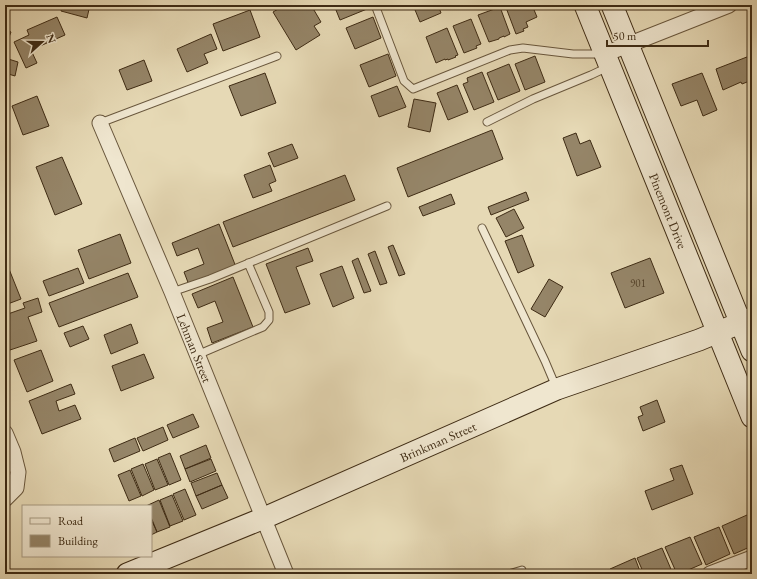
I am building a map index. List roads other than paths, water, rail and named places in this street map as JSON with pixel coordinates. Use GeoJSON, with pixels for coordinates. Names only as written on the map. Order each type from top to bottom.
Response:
{"type":"FeatureCollection","features":[{"type":"Feature","properties":{"kind":"main road","name":"Pinemont Drive"},"geometry":{"type":"LineString","coordinates":[[585,5],[752,417]]}},
{"type":"Feature","properties":{"kind":"main road","name":"Pinemont Drive"},"geometry":{"type":"LineString","coordinates":[[612,5],[746,320],[752,351]]}},
{"type":"Feature","properties":{"kind":"main road","name":"Brinkman Street"},"geometry":{"type":"LineString","coordinates":[[127,574],[264,518],[556,389],[699,340],[746,320]]}},
{"type":"Feature","properties":{"kind":"street"},"geometry":{"type":"LineString","coordinates":[[608,60],[628,45],[729,5]]}},
{"type":"Feature","properties":{"kind":"street","name":"Lehman Street"},"geometry":{"type":"LineString","coordinates":[[100,123],[172,292],[286,574]]}},
{"type":"Feature","properties":{"kind":"street"},"geometry":{"type":"LineString","coordinates":[[5,433],[13,452],[18,472],[16,488],[5,499]]}},
{"type":"Feature","properties":{"kind":"street"},"geometry":{"type":"LineString","coordinates":[[710,574],[752,558]]}},
{"type":"Feature","properties":{"kind":"lane"},"geometry":{"type":"LineString","coordinates":[[375,5],[404,81],[413,89],[510,50],[523,48],[608,60]]}},
{"type":"Feature","properties":{"kind":"lane"},"geometry":{"type":"LineString","coordinates":[[100,123],[278,56]]}},
{"type":"Feature","properties":{"kind":"lane"},"geometry":{"type":"LineString","coordinates":[[487,122],[532,99],[591,75],[608,60]]}},
{"type":"Feature","properties":{"kind":"lane"},"geometry":{"type":"LineString","coordinates":[[172,292],[210,279],[387,206]]}},
{"type":"Feature","properties":{"kind":"lane"},"geometry":{"type":"LineString","coordinates":[[482,228],[545,360],[556,389]]}},
{"type":"Feature","properties":{"kind":"lane"},"geometry":{"type":"LineString","coordinates":[[197,355],[263,327],[269,320],[269,312],[248,263]]}},
{"type":"Feature","properties":{"kind":"lane"},"geometry":{"type":"LineString","coordinates":[[509,574],[522,570]]}}]}
